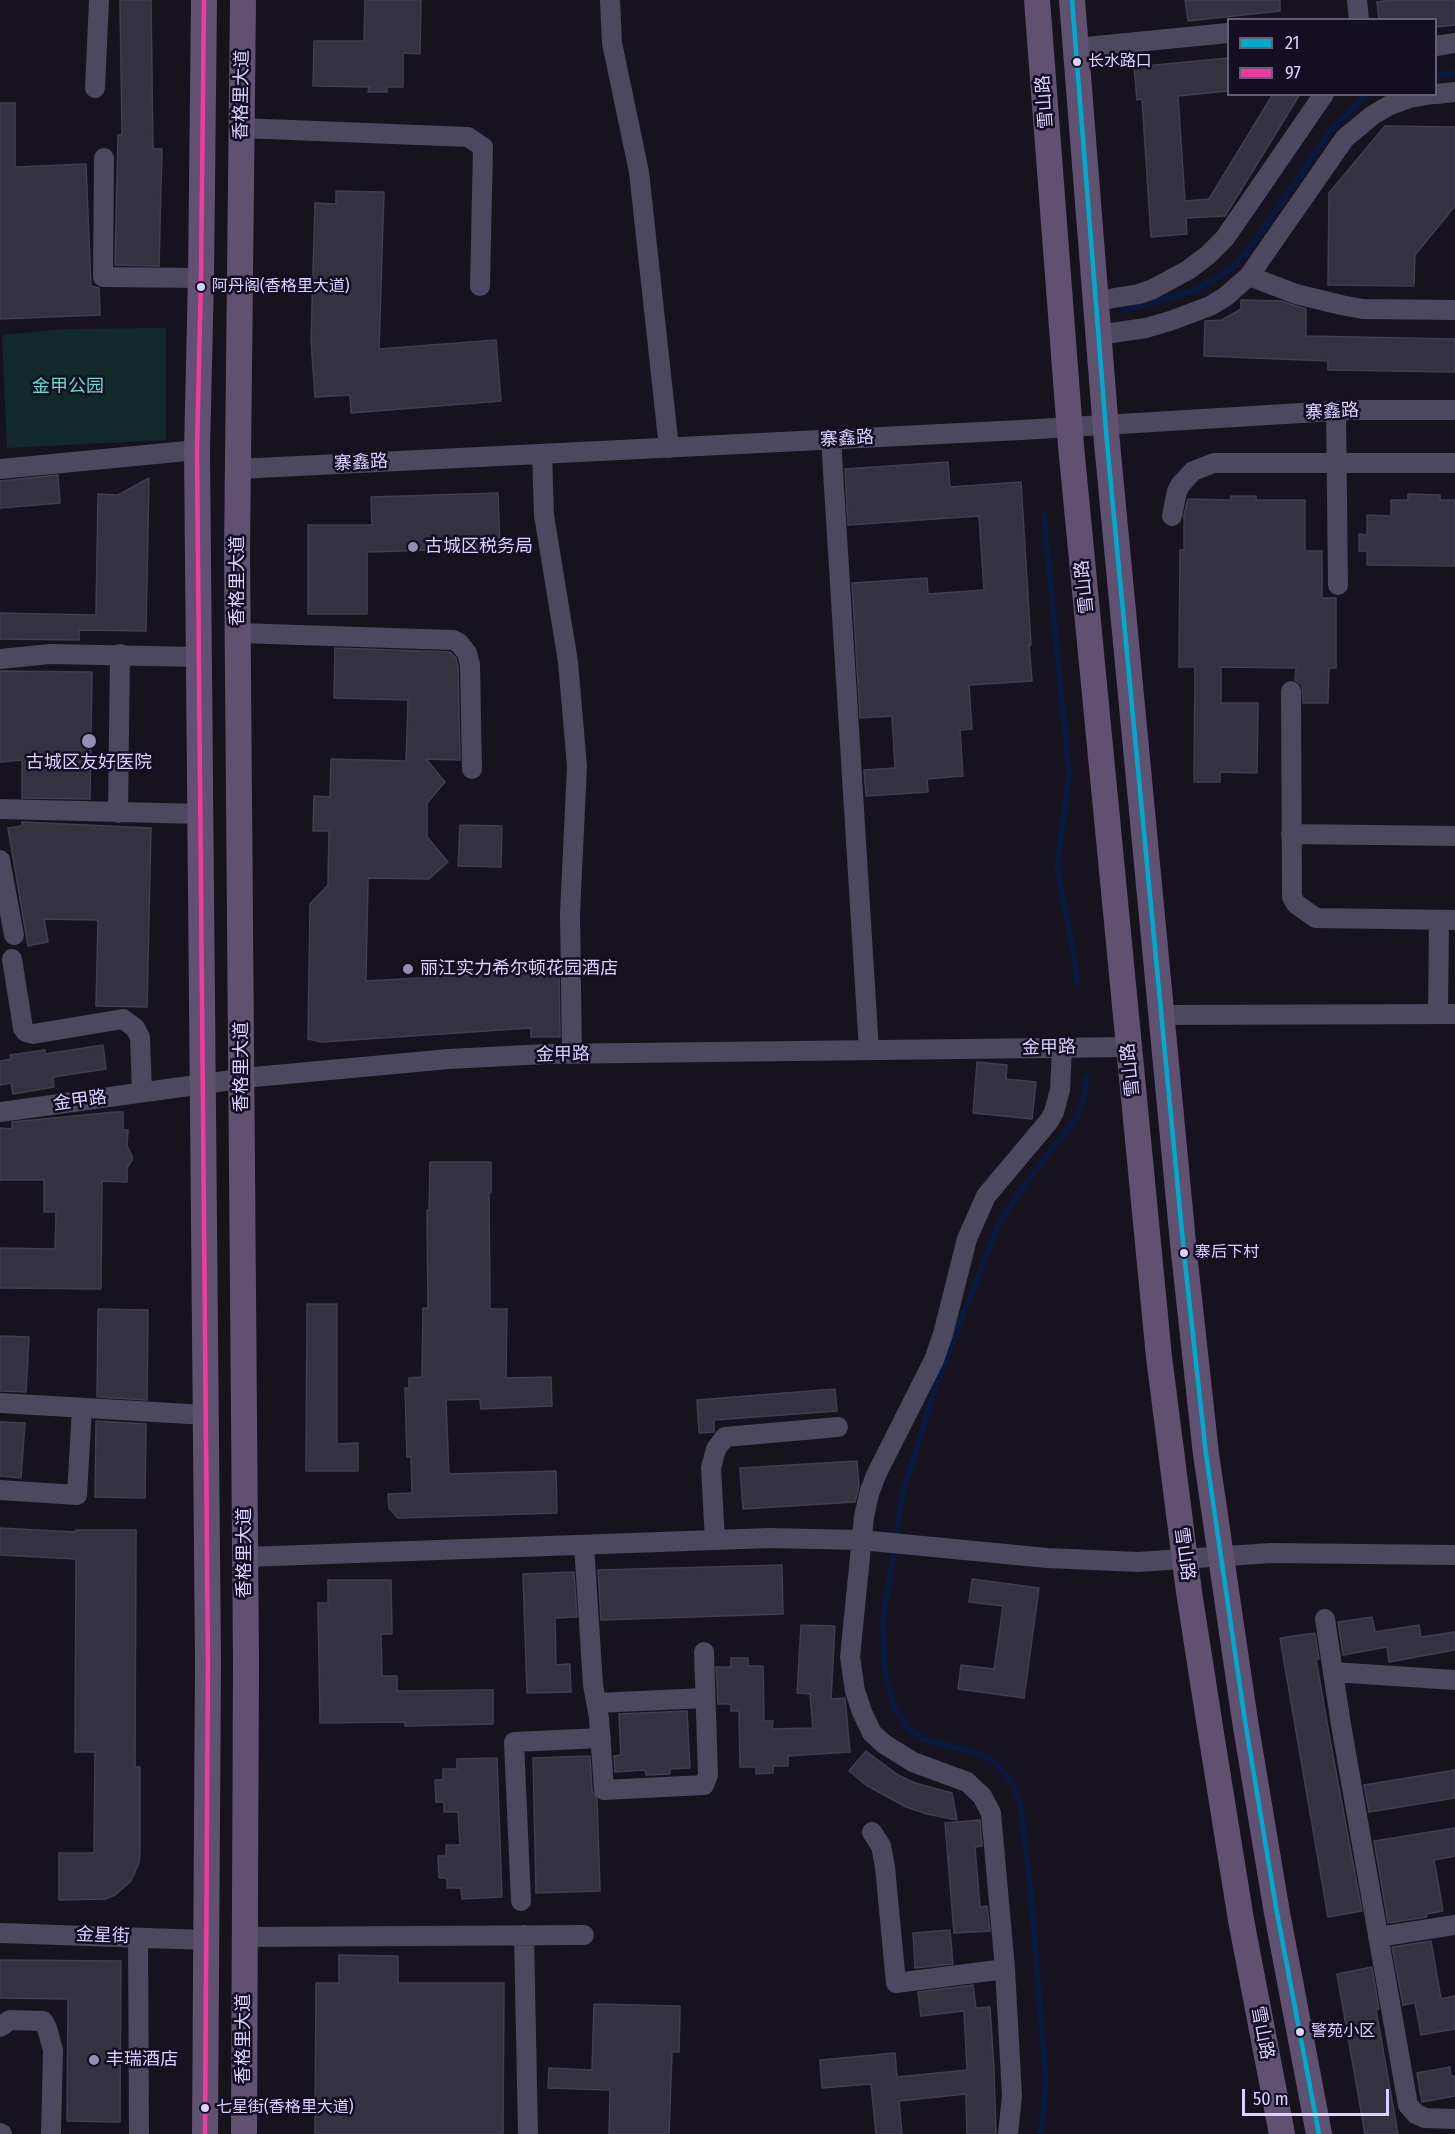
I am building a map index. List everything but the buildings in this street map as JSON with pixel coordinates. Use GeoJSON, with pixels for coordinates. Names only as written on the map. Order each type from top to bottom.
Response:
{"type":"FeatureCollection","features":[{"type":"Feature","properties":{"kind":"main road","name":"香格里大道"},"geometry":{"type":"LineString","coordinates":[[204,0],[197,450],[208,1662],[205,2134]]}},
{"type":"Feature","properties":{"kind":"main road","name":"香格里大道"},"geometry":{"type":"LineString","coordinates":[[243,0],[238,633],[246,1557],[244,2134]]}},
{"type":"Feature","properties":{"kind":"main road","name":"雪山路"},"geometry":{"type":"LineString","coordinates":[[1037,0],[1070,427],[1159,1357],[1185,1559],[1241,1920],[1282,2134]]}},
{"type":"Feature","properties":{"kind":"main road","name":"雪山路"},"geometry":{"type":"LineString","coordinates":[[1072,0],[1105,425],[1194,1353],[1220,1556],[1245,1721],[1277,1913],[1319,2134]]}},
{"type":"Feature","properties":{"kind":"street"},"geometry":{"type":"LineString","coordinates":[[95,88],[99,0]]}},
{"type":"Feature","properties":{"kind":"street"},"geometry":{"type":"LineString","coordinates":[[610,0],[612,43],[639,172],[669,448]]}},
{"type":"Feature","properties":{"kind":"street"},"geometry":{"type":"LineString","coordinates":[[1357,0],[1359,18]]}},
{"type":"Feature","properties":{"kind":"street"},"geometry":{"type":"LineString","coordinates":[[1076,48],[1227,33]]}},
{"type":"Feature","properties":{"kind":"street"},"geometry":{"type":"LineString","coordinates":[[1437,46],[1455,43]]}},
{"type":"Feature","properties":{"kind":"street"},"geometry":{"type":"LineString","coordinates":[[1437,94],[1455,92]]}},
{"type":"Feature","properties":{"kind":"street"},"geometry":{"type":"LineString","coordinates":[[1096,301],[1139,294],[1153,289],[1188,270],[1208,255],[1225,238],[1323,96]]}},
{"type":"Feature","properties":{"kind":"street"},"geometry":{"type":"LineString","coordinates":[[1098,335],[1146,328],[1210,306],[1225,297],[1249,276],[1346,138],[1373,115],[1390,105],[1422,96]]}},
{"type":"Feature","properties":{"kind":"street"},"geometry":{"type":"LineString","coordinates":[[242,128],[468,137],[483,147],[480,286]]}},
{"type":"Feature","properties":{"kind":"street"},"geometry":{"type":"LineString","coordinates":[[104,158],[103,277],[201,278]]}},
{"type":"Feature","properties":{"kind":"street"},"geometry":{"type":"LineString","coordinates":[[1249,276],[1296,294],[1363,309],[1455,310]]}},
{"type":"Feature","properties":{"kind":"street","name":"寨鑫路"},"geometry":{"type":"LineString","coordinates":[[238,469],[1070,427],[1336,411],[1455,410]]}},
{"type":"Feature","properties":{"kind":"street"},"geometry":{"type":"LineString","coordinates":[[1336,411],[1338,585]]}},
{"type":"Feature","properties":{"kind":"street"},"geometry":{"type":"LineString","coordinates":[[831,439],[869,1050]]}},
{"type":"Feature","properties":{"kind":"street"},"geometry":{"type":"LineString","coordinates":[[0,470],[197,450]]}},
{"type":"Feature","properties":{"kind":"street"},"geometry":{"type":"LineString","coordinates":[[542,454],[544,515],[568,662],[577,766],[570,914],[572,1054]]}},
{"type":"Feature","properties":{"kind":"street"},"geometry":{"type":"LineString","coordinates":[[1172,516],[1181,483],[1193,471],[1215,463],[1455,463]]}},
{"type":"Feature","properties":{"kind":"street"},"geometry":{"type":"LineString","coordinates":[[238,633],[453,640],[459,643],[467,653],[470,664],[472,768]]}},
{"type":"Feature","properties":{"kind":"street"},"geometry":{"type":"LineString","coordinates":[[0,659],[50,654],[200,657]]}},
{"type":"Feature","properties":{"kind":"street"},"geometry":{"type":"LineString","coordinates":[[118,813],[120,654]]}},
{"type":"Feature","properties":{"kind":"street"},"geometry":{"type":"LineString","coordinates":[[1162,1015],[1446,1014],[1447,920],[1316,918],[1292,897],[1291,691]]}},
{"type":"Feature","properties":{"kind":"street"},"geometry":{"type":"LineString","coordinates":[[0,809],[201,814]]}},
{"type":"Feature","properties":{"kind":"street"},"geometry":{"type":"LineString","coordinates":[[1291,834],[1455,836]]}},
{"type":"Feature","properties":{"kind":"street"},"geometry":{"type":"LineString","coordinates":[[0,860],[14,935]]}},
{"type":"Feature","properties":{"kind":"street"},"geometry":{"type":"LineString","coordinates":[[12,959],[23,1028],[26,1032],[33,1034],[123,1019],[135,1028],[140,1037],[142,1092]]}},
{"type":"Feature","properties":{"kind":"street","name":"金甲路"},"geometry":{"type":"LineString","coordinates":[[0,1112],[242,1079],[448,1059],[572,1054],[1129,1047]]}},
{"type":"Feature","properties":{"kind":"street"},"geometry":{"type":"LineString","coordinates":[[1008,2134],[1012,2097],[1005,1969],[993,1823],[987,1804],[967,1782],[913,1762],[884,1744],[872,1733],[855,1691],[850,1657],[864,1517],[876,1475],[937,1351],[948,1315],[958,1267],[986,1196],[1054,1112],[1060,1090],[1062,1048]]}},
{"type":"Feature","properties":{"kind":"street"},"geometry":{"type":"LineString","coordinates":[[0,1403],[206,1415]]}},
{"type":"Feature","properties":{"kind":"street"},"geometry":{"type":"LineString","coordinates":[[0,1490],[77,1494],[82,1407]]}},
{"type":"Feature","properties":{"kind":"street"},"geometry":{"type":"LineString","coordinates":[[715,1540],[711,1468],[716,1449],[725,1437],[837,1427]]}},
{"type":"Feature","properties":{"kind":"street"},"geometry":{"type":"LineString","coordinates":[[246,1557],[769,1538],[861,1540],[1047,1558],[1138,1562],[1271,1553],[1455,1555]]}},
{"type":"Feature","properties":{"kind":"street"},"geometry":{"type":"LineString","coordinates":[[584,1545],[593,1684],[601,1738],[604,1790],[704,1785],[708,1775],[704,1652]]}},
{"type":"Feature","properties":{"kind":"street"},"geometry":{"type":"LineString","coordinates":[[1325,1619],[1408,2105],[1416,2114],[1425,2118],[1455,2118]]}},
{"type":"Feature","properties":{"kind":"street"},"geometry":{"type":"LineString","coordinates":[[1333,1672],[1455,1680]]}},
{"type":"Feature","properties":{"kind":"street"},"geometry":{"type":"LineString","coordinates":[[596,1703],[705,1698]]}},
{"type":"Feature","properties":{"kind":"street"},"geometry":{"type":"LineString","coordinates":[[521,1901],[514,1742],[601,1738]]}},
{"type":"Feature","properties":{"kind":"street"},"geometry":{"type":"LineString","coordinates":[[872,1832],[881,1846],[885,1867],[896,1983],[1005,1969]]}},
{"type":"Feature","properties":{"kind":"street"},"geometry":{"type":"LineString","coordinates":[[1378,1937],[1455,1925]]}},
{"type":"Feature","properties":{"kind":"street","name":"金星街"},"geometry":{"type":"LineString","coordinates":[[0,1933],[206,1940]]}},
{"type":"Feature","properties":{"kind":"street"},"geometry":{"type":"LineString","coordinates":[[524,1935],[528,2134]]}},
{"type":"Feature","properties":{"kind":"street"},"geometry":{"type":"LineString","coordinates":[[245,1937],[584,1935]]}},
{"type":"Feature","properties":{"kind":"street"},"geometry":{"type":"LineString","coordinates":[[138,1938],[139,2134]]}},
{"type":"Feature","properties":{"kind":"street"},"geometry":{"type":"LineString","coordinates":[[0,2027],[10,2020],[43,2021],[47,2028],[53,2050],[51,2134]]}},
{"type":"Feature","properties":{"kind":"green space","name":"金甲公园"},"geometry":{"type":"Polygon","coordinates":[[[166,328],[166,440],[7,448],[2,335],[64,329],[166,328]]]}},
{"type":"Feature","properties":{"kind":"waterway"},"geometry":{"type":"LineString","coordinates":[[1437,76],[1455,73]]}},
{"type":"Feature","properties":{"kind":"waterway"},"geometry":{"type":"LineString","coordinates":[[1124,310],[1193,291],[1233,267],[1246,254],[1331,130],[1365,96]]}},
{"type":"Feature","properties":{"kind":"waterway"},"geometry":{"type":"LineString","coordinates":[[1044,516],[1069,775],[1057,867],[1077,983]]}},
{"type":"Feature","properties":{"kind":"waterway"},"geometry":{"type":"LineString","coordinates":[[1041,2134],[1046,2082],[1030,1883],[1020,1802],[1011,1781],[992,1760],[977,1753],[923,1739],[902,1719],[894,1708],[887,1681],[883,1619],[903,1492],[938,1379],[997,1228],[1019,1192],[1077,1117],[1085,1095],[1086,1077]]}},
{"type":"Feature","properties":{"kind":"transit line","name":"97"},"geometry":{"type":"LineString","coordinates":[[204,0],[197,450],[208,1662],[205,2134]]}},
{"type":"Feature","properties":{"kind":"transit line","name":"21"},"geometry":{"type":"LineString","coordinates":[[1072,0],[1107,443],[1184,1253],[1206,1454],[1245,1721],[1277,1913],[1319,2134]]}},
{"type":"Feature","properties":{"kind":"place","name":"长水路口"},"geometry":{"type":"Point","coordinates":[1077,62]}},
{"type":"Feature","properties":{"kind":"place","name":"阿丹阁(香格里大道)"},"geometry":{"type":"Point","coordinates":[201,287]}},
{"type":"Feature","properties":{"kind":"place","name":"古城区税务局"},"geometry":{"type":"Point","coordinates":[413,547]}},
{"type":"Feature","properties":{"kind":"place","name":"古城区友好医院"},"geometry":{"type":"Point","coordinates":[89,741]}},
{"type":"Feature","properties":{"kind":"place","name":"丽江实力希尔顿花园酒店"},"geometry":{"type":"Point","coordinates":[408,969]}},
{"type":"Feature","properties":{"kind":"place","name":"寨后下村"},"geometry":{"type":"Point","coordinates":[1184,1253]}},
{"type":"Feature","properties":{"kind":"place","name":"警苑小区"},"geometry":{"type":"Point","coordinates":[1300,2032]}},
{"type":"Feature","properties":{"kind":"place","name":"丰瑞酒店"},"geometry":{"type":"Point","coordinates":[94,2060]}},
{"type":"Feature","properties":{"kind":"place","name":"七星街(香格里大道)"},"geometry":{"type":"Point","coordinates":[205,2108]}}]}
